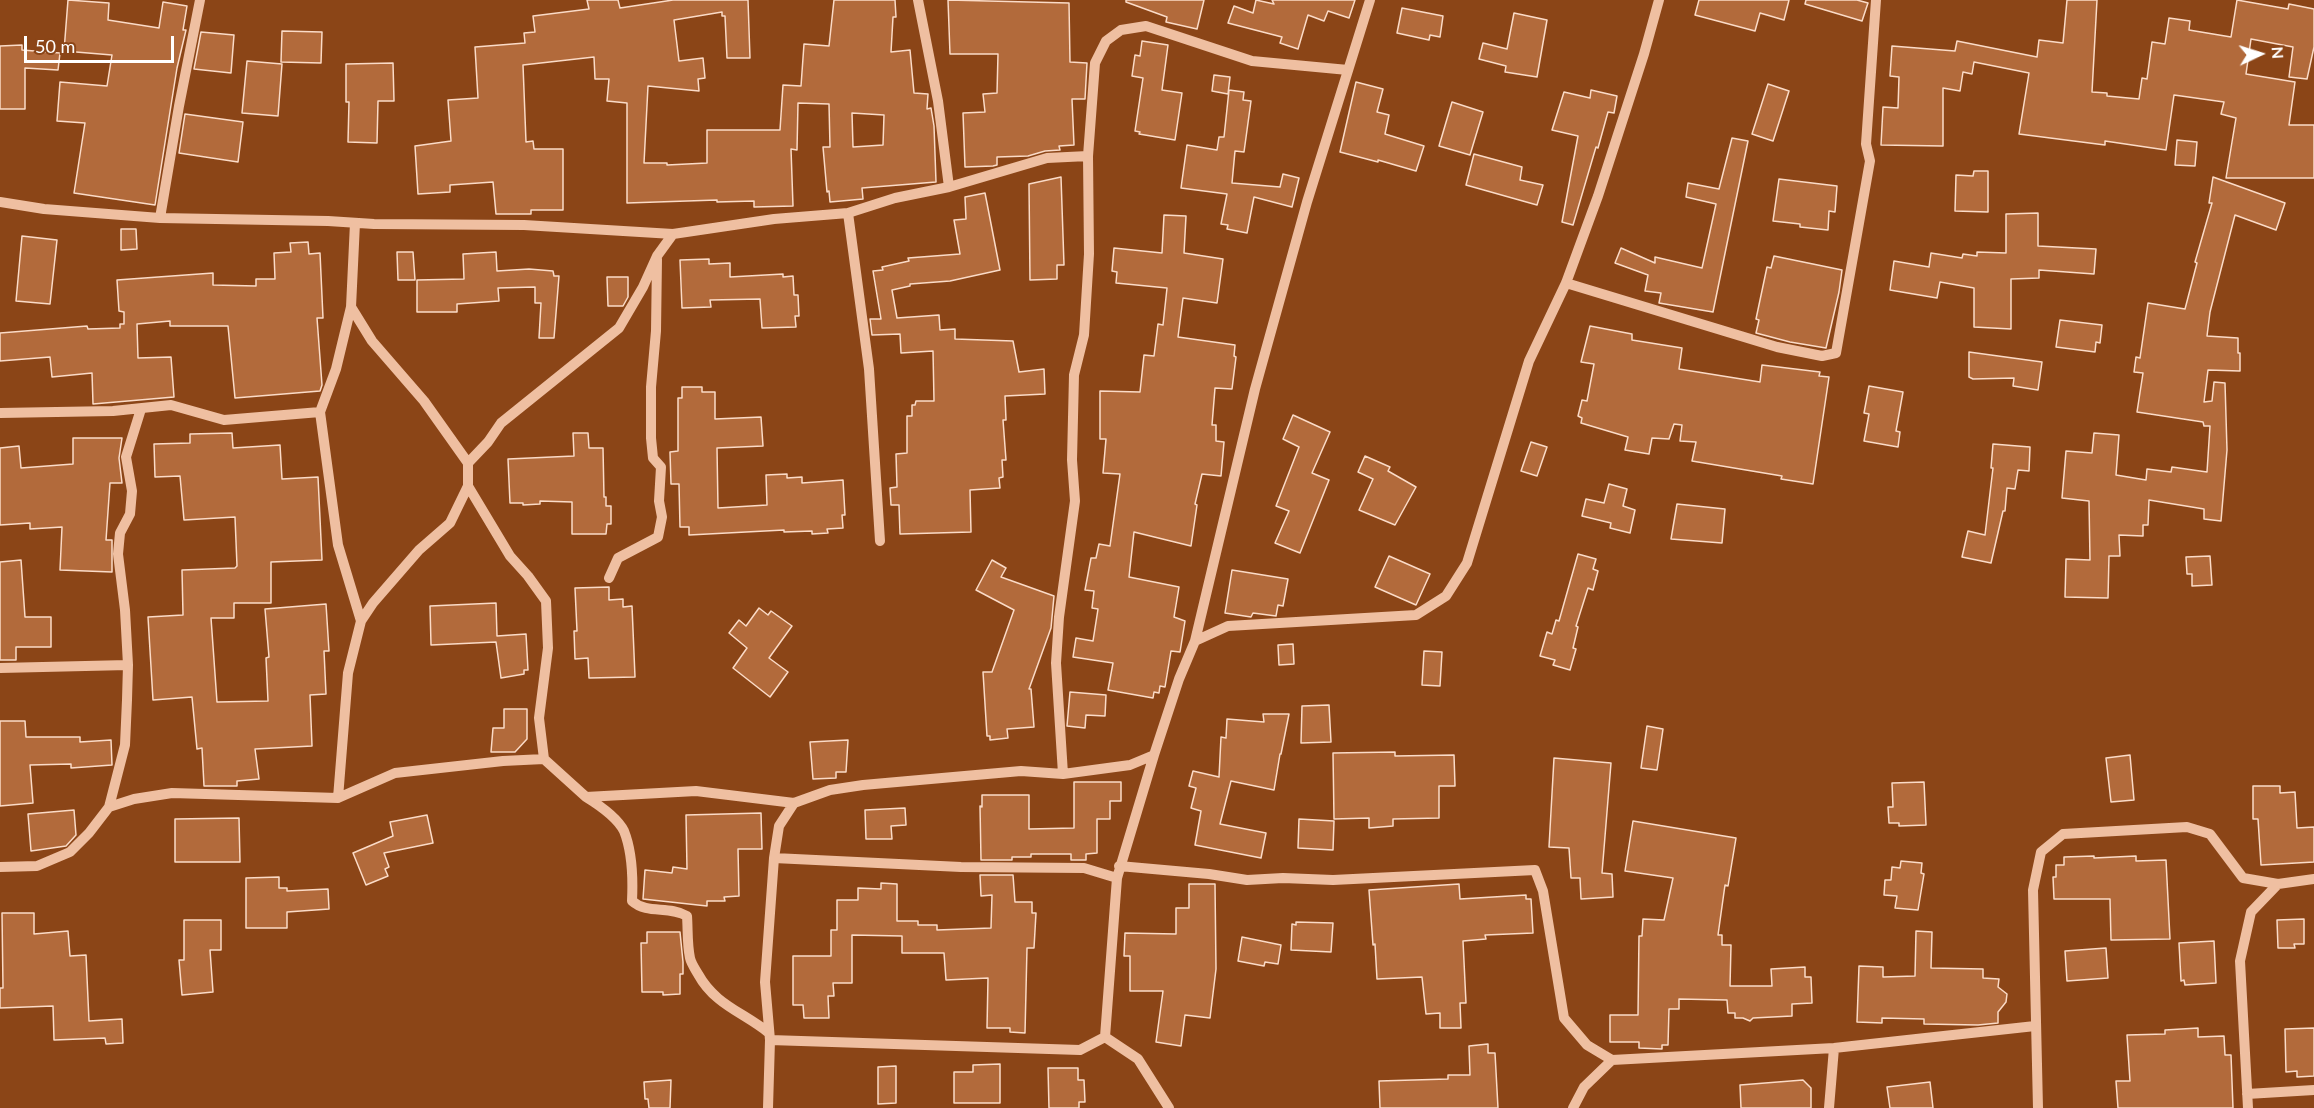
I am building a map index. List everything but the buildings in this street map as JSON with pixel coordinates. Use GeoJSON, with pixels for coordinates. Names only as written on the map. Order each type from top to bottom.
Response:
{"type":"FeatureCollection","features":[{"type":"Feature","properties":{"kind":"street"},"geometry":{"type":"LineString","coordinates":[[160,218],[178,106],[200,0]]}},
{"type":"Feature","properties":{"kind":"street"},"geometry":{"type":"LineString","coordinates":[[918,0],[938,101],[949,187]]}},
{"type":"Feature","properties":{"kind":"street"},"geometry":{"type":"LineString","coordinates":[[1105,1037],[1119,866],[1179,679],[1195,641],[1255,389],[1307,202],[1370,0]]}},
{"type":"Feature","properties":{"kind":"street"},"geometry":{"type":"LineString","coordinates":[[1195,641],[1228,626],[1416,615],[1446,596],[1467,563],[1529,361],[1566,283],[1601,185],[1644,54],[1659,0]]}},
{"type":"Feature","properties":{"kind":"street"},"geometry":{"type":"LineString","coordinates":[[1566,283],[1777,347],[1822,356],[1836,353],[1870,161],[1866,144],[1876,0]]}},
{"type":"Feature","properties":{"kind":"street"},"geometry":{"type":"LineString","coordinates":[[1063,774],[1056,663],[1059,617],[1075,501],[1072,460],[1074,375],[1084,334],[1089,254],[1088,156],[1095,63],[1106,41],[1120,30],[1146,26],[1252,61],[1348,70]]}},
{"type":"Feature","properties":{"kind":"street"},"geometry":{"type":"LineString","coordinates":[[0,202],[44,209],[160,218],[524,225],[673,234],[774,219],[848,213],[895,198],[949,187],[1047,158],[1088,156]]}},
{"type":"Feature","properties":{"kind":"street"},"geometry":{"type":"LineString","coordinates":[[848,213],[869,369],[880,541]]}},
{"type":"Feature","properties":{"kind":"street"},"geometry":{"type":"LineString","coordinates":[[355,223],[351,307],[336,369],[320,412],[338,545],[361,621]]}},
{"type":"Feature","properties":{"kind":"street"},"geometry":{"type":"LineString","coordinates":[[468,463],[488,442],[501,423],[619,328],[643,287],[657,256],[673,234]]}},
{"type":"Feature","properties":{"kind":"street"},"geometry":{"type":"LineString","coordinates":[[609,578],[618,558],[658,537],[662,517],[659,501],[661,467],[653,458],[651,438],[657,256]]}},
{"type":"Feature","properties":{"kind":"street"},"geometry":{"type":"LineString","coordinates":[[338,798],[348,673],[361,621],[373,603],[419,550],[450,523],[468,486],[468,463],[424,401],[372,341],[351,307]]}},
{"type":"Feature","properties":{"kind":"street"},"geometry":{"type":"LineString","coordinates":[[0,413],[141,409],[171,405],[224,420],[320,412]]}},
{"type":"Feature","properties":{"kind":"street"},"geometry":{"type":"LineString","coordinates":[[0,867],[36,866],[70,852],[89,833],[109,807],[125,745],[128,665],[118,554],[120,533],[130,514],[132,491],[126,457],[141,409]]}},
{"type":"Feature","properties":{"kind":"street"},"geometry":{"type":"LineString","coordinates":[[468,486],[510,556],[546,601],[548,648],[539,718],[544,759],[586,797],[601,806],[623,830],[628,846],[632,901],[639,907],[653,910],[677,910],[687,916],[690,959],[701,980],[724,1006],[749,1017],[769,1036],[948,1047],[1080,1050],[1105,1037]]}},
{"type":"Feature","properties":{"kind":"street"},"geometry":{"type":"LineString","coordinates":[[0,668],[128,665]]}},
{"type":"Feature","properties":{"kind":"street"},"geometry":{"type":"LineString","coordinates":[[586,797],[696,791],[794,803],[830,790],[862,784],[1021,771],[1063,774],[1130,765],[1154,756]]}},
{"type":"Feature","properties":{"kind":"street"},"geometry":{"type":"LineString","coordinates":[[109,807],[134,799],[172,793],[338,798],[395,774],[503,761],[544,759]]}},
{"type":"Feature","properties":{"kind":"street"},"geometry":{"type":"LineString","coordinates":[[768,1108],[769,1036],[765,982],[774,858],[779,826],[794,803]]}},
{"type":"Feature","properties":{"kind":"street"},"geometry":{"type":"LineString","coordinates":[[2038,1108],[2033,890],[2042,852],[2063,834],[2187,827],[2210,834],[2244,878],[2278,884],[2314,879]]}},
{"type":"Feature","properties":{"kind":"street"},"geometry":{"type":"LineString","coordinates":[[774,858],[961,867],[1084,868],[1117,878]]}},
{"type":"Feature","properties":{"kind":"street"},"geometry":{"type":"LineString","coordinates":[[1119,866],[1209,874],[1247,880],[1283,878],[1333,880],[1535,870],[1543,891],[1564,1018],[1587,1045],[1612,1060],[1834,1048],[2035,1026]]}},
{"type":"Feature","properties":{"kind":"street"},"geometry":{"type":"LineString","coordinates":[[2248,1108],[2240,961],[2251,912],[2278,884]]}},
{"type":"Feature","properties":{"kind":"street"},"geometry":{"type":"LineString","coordinates":[[1105,1037],[1138,1059],[1168,1108]]}},
{"type":"Feature","properties":{"kind":"street"},"geometry":{"type":"LineString","coordinates":[[1829,1108],[1834,1048]]}},
{"type":"Feature","properties":{"kind":"street"},"geometry":{"type":"LineString","coordinates":[[1573,1108],[1584,1088],[1612,1060]]}},
{"type":"Feature","properties":{"kind":"street"},"geometry":{"type":"LineString","coordinates":[[2247,1094],[2314,1090]]}}]}
